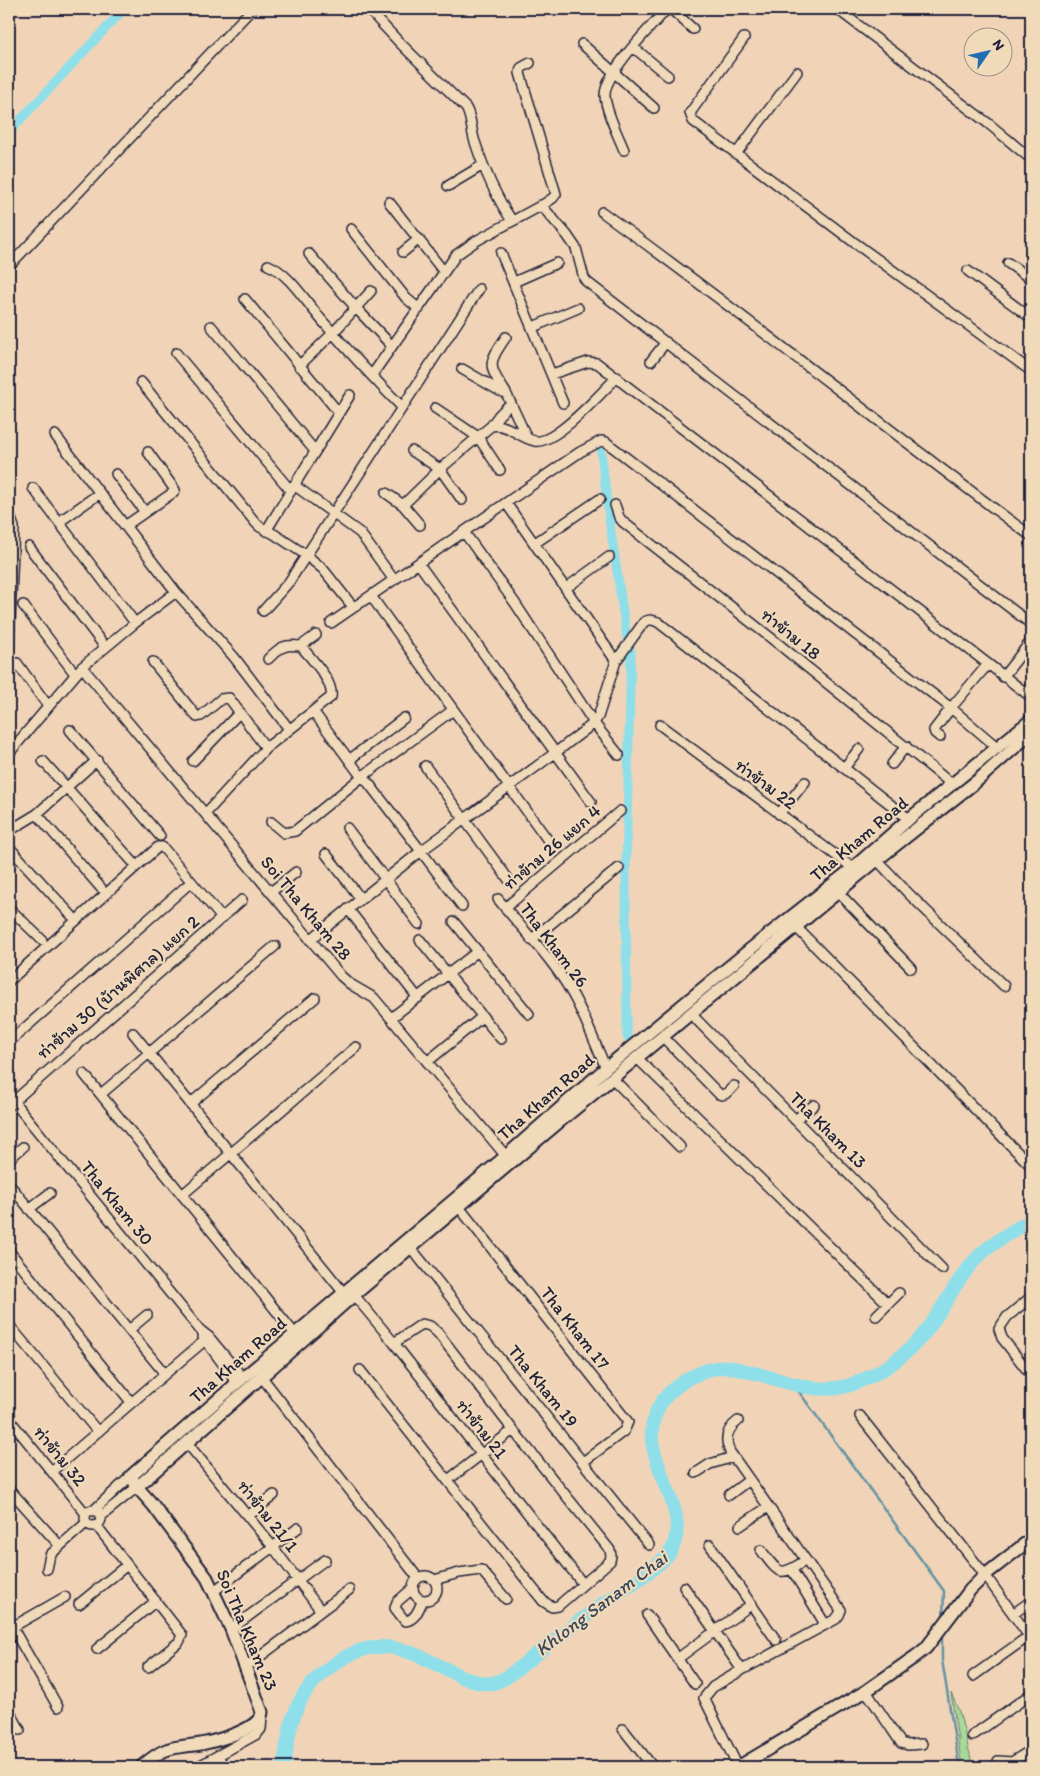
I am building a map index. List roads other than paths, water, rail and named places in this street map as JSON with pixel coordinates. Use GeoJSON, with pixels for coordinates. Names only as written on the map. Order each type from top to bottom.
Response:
{"type":"FeatureCollection","features":[{"type":"Feature","properties":{"kind":"street"},"geometry":{"type":"LineString","coordinates":[[9,266],[250,9]]}},
{"type":"Feature","properties":{"kind":"street"},"geometry":{"type":"LineString","coordinates":[[368,9],[466,108],[483,165],[493,188],[512,221]]}},
{"type":"Feature","properties":{"kind":"street"},"geometry":{"type":"LineString","coordinates":[[624,150],[606,103],[606,89],[613,71],[667,9]]}},
{"type":"Feature","properties":{"kind":"street"},"geometry":{"type":"LineString","coordinates":[[671,9],[693,29]]}},
{"type":"Feature","properties":{"kind":"street"},"geometry":{"type":"LineString","coordinates":[[838,9],[989,124],[1031,159]]}},
{"type":"Feature","properties":{"kind":"street"},"geometry":{"type":"LineString","coordinates":[[744,38],[690,115],[693,121],[1031,371]]}},
{"type":"Feature","properties":{"kind":"street"},"geometry":{"type":"LineString","coordinates":[[582,44],[654,108]]}},
{"type":"Feature","properties":{"kind":"street"},"geometry":{"type":"LineString","coordinates":[[633,47],[668,76]]}},
{"type":"Feature","properties":{"kind":"street"},"geometry":{"type":"LineString","coordinates":[[372,375],[444,272],[462,250],[476,240],[541,206],[556,194],[520,73],[521,68],[530,63]]}},
{"type":"Feature","properties":{"kind":"street"},"geometry":{"type":"LineString","coordinates":[[736,154],[797,72]]}},
{"type":"Feature","properties":{"kind":"street"},"geometry":{"type":"LineString","coordinates":[[448,186],[483,165]]}},
{"type":"Feature","properties":{"kind":"street"},"geometry":{"type":"LineString","coordinates":[[388,202],[444,272]]}},
{"type":"Feature","properties":{"kind":"street"},"geometry":{"type":"LineString","coordinates":[[541,206],[576,248],[584,278],[587,282],[1031,624]]}},
{"type":"Feature","properties":{"kind":"street"},"geometry":{"type":"LineString","coordinates":[[602,212],[743,315],[824,380],[1031,536]]}},
{"type":"Feature","properties":{"kind":"street"},"geometry":{"type":"LineString","coordinates":[[351,229],[406,298],[419,309]]}},
{"type":"Feature","properties":{"kind":"street"},"geometry":{"type":"LineString","coordinates":[[403,252],[419,239]]}},
{"type":"Feature","properties":{"kind":"street"},"geometry":{"type":"LineString","coordinates":[[501,253],[563,402]]}},
{"type":"Feature","properties":{"kind":"street"},"geometry":{"type":"LineString","coordinates":[[309,254],[392,346]]}},
{"type":"Feature","properties":{"kind":"street"},"geometry":{"type":"LineString","coordinates":[[514,282],[557,263]]}},
{"type":"Feature","properties":{"kind":"street"},"geometry":{"type":"LineString","coordinates":[[1008,263],[1031,279]]}},
{"type":"Feature","properties":{"kind":"street"},"geometry":{"type":"LineString","coordinates":[[268,265],[275,268],[286,278],[333,333],[402,406]]}},
{"type":"Feature","properties":{"kind":"street"},"geometry":{"type":"LineString","coordinates":[[968,271],[1031,318]]}},
{"type":"Feature","properties":{"kind":"street"},"geometry":{"type":"LineString","coordinates":[[263,611],[289,582],[480,289]]}},
{"type":"Feature","properties":{"kind":"street"},"geometry":{"type":"LineString","coordinates":[[299,366],[333,333],[371,291]]}},
{"type":"Feature","properties":{"kind":"street"},"geometry":{"type":"LineString","coordinates":[[244,299],[339,413]]}},
{"type":"Feature","properties":{"kind":"street"},"geometry":{"type":"LineString","coordinates":[[533,327],[578,308]]}},
{"type":"Feature","properties":{"kind":"street"},"geometry":{"type":"LineString","coordinates":[[211,326],[315,451]]}},
{"type":"Feature","properties":{"kind":"street"},"geometry":{"type":"LineString","coordinates":[[506,336],[494,354],[491,366],[494,376],[506,393],[528,438]]}},
{"type":"Feature","properties":{"kind":"street"},"geometry":{"type":"LineString","coordinates":[[651,361],[666,342]]}},
{"type":"Feature","properties":{"kind":"street"},"geometry":{"type":"LineString","coordinates":[[176,353],[292,488],[353,528],[365,539],[394,580]]}},
{"type":"Feature","properties":{"kind":"street"},"geometry":{"type":"LineString","coordinates":[[552,374],[592,361],[597,363],[1031,697]]}},
{"type":"Feature","properties":{"kind":"street"},"geometry":{"type":"LineString","coordinates":[[462,369],[506,393]]}},
{"type":"Feature","properties":{"kind":"street"},"geometry":{"type":"LineString","coordinates":[[491,426],[499,425],[506,427],[532,441],[541,441],[576,419],[617,378]]}},
{"type":"Feature","properties":{"kind":"street"},"geometry":{"type":"LineString","coordinates":[[141,382],[255,522],[266,531],[278,536],[306,555],[328,575],[353,607]]}},
{"type":"Feature","properties":{"kind":"street"},"geometry":{"type":"LineString","coordinates":[[266,531],[350,395]]}},
{"type":"Feature","properties":{"kind":"street"},"geometry":{"type":"LineString","coordinates":[[403,505],[440,469],[491,426],[511,403]]}},
{"type":"Feature","properties":{"kind":"street"},"geometry":{"type":"LineString","coordinates":[[435,408],[478,437],[500,470]]}},
{"type":"Feature","properties":{"kind":"street"},"geometry":{"type":"LineString","coordinates":[[55,435],[176,592],[212,631],[289,729]]}},
{"type":"Feature","properties":{"kind":"street"},"geometry":{"type":"LineString","coordinates":[[331,623],[580,452],[601,441],[606,442],[951,708],[998,748]]}},
{"type":"Feature","properties":{"kind":"street"},"geometry":{"type":"LineString","coordinates":[[412,451],[440,469],[462,500]]}},
{"type":"Feature","properties":{"kind":"street"},"geometry":{"type":"LineString","coordinates":[[125,526],[175,490],[148,452]]}},
{"type":"Feature","properties":{"kind":"street"},"geometry":{"type":"LineString","coordinates":[[116,474],[146,512]]}},
{"type":"Feature","properties":{"kind":"street"},"geometry":{"type":"LineString","coordinates":[[33,488],[135,623]]}},
{"type":"Feature","properties":{"kind":"street"},"geometry":{"type":"LineString","coordinates":[[59,522],[100,493]]}},
{"type":"Feature","properties":{"kind":"street"},"geometry":{"type":"LineString","coordinates":[[386,493],[403,505],[420,525]]}},
{"type":"Feature","properties":{"kind":"street"},"geometry":{"type":"LineString","coordinates":[[535,544],[600,499]]}},
{"type":"Feature","properties":{"kind":"street"},"geometry":{"type":"LineString","coordinates":[[506,503],[616,661]]}},
{"type":"Feature","properties":{"kind":"street","name":"ท่าข้าม 18"},"geometry":{"type":"LineString","coordinates":[[615,505],[623,522],[953,784]]}},
{"type":"Feature","properties":{"kind":"street"},"geometry":{"type":"LineString","coordinates":[[9,513],[14,527],[9,645]]}},
{"type":"Feature","properties":{"kind":"street"},"geometry":{"type":"LineString","coordinates":[[464,532],[515,603],[594,723],[619,755]]}},
{"type":"Feature","properties":{"kind":"street"},"geometry":{"type":"LineString","coordinates":[[28,547],[105,647]]}},
{"type":"Feature","properties":{"kind":"street"},"geometry":{"type":"LineString","coordinates":[[566,588],[609,557]]}},
{"type":"Feature","properties":{"kind":"street"},"geometry":{"type":"LineString","coordinates":[[419,564],[591,802]]}},
{"type":"Feature","properties":{"kind":"street"},"geometry":{"type":"LineString","coordinates":[[9,753],[82,667],[176,592]]}},
{"type":"Feature","properties":{"kind":"street"},"geometry":{"type":"LineString","coordinates":[[371,596],[547,839]]}},
{"type":"Feature","properties":{"kind":"street"},"geometry":{"type":"LineString","coordinates":[[23,605],[75,674]]}},
{"type":"Feature","properties":{"kind":"street"},"geometry":{"type":"LineString","coordinates":[[310,940],[421,851],[556,753],[594,723],[598,717],[616,661],[644,622],[653,620],[909,819]]}},
{"type":"Feature","properties":{"kind":"street"},"geometry":{"type":"LineString","coordinates":[[301,646],[316,635]]}},
{"type":"Feature","properties":{"kind":"street"},"geometry":{"type":"LineString","coordinates":[[1004,677],[1031,641]]}},
{"type":"Feature","properties":{"kind":"street"},"geometry":{"type":"LineString","coordinates":[[206,813],[266,748],[330,697],[332,691],[329,683],[301,646],[288,644],[268,659]]}},
{"type":"Feature","properties":{"kind":"street"},"geometry":{"type":"LineString","coordinates":[[154,662],[198,717],[225,697],[229,698],[266,748]]}},
{"type":"Feature","properties":{"kind":"street"},"geometry":{"type":"LineString","coordinates":[[17,663],[48,706]]}},
{"type":"Feature","properties":{"kind":"street"},"geometry":{"type":"LineString","coordinates":[[940,737],[934,730],[988,664]]}},
{"type":"Feature","properties":{"kind":"street","name":"Soi Tha Kham 28"},"geometry":{"type":"LineString","coordinates":[[82,667],[341,976],[350,984],[374,998],[508,1159]]}},
{"type":"Feature","properties":{"kind":"street"},"geometry":{"type":"LineString","coordinates":[[271,822],[284,833],[295,831],[361,774],[453,710]]}},
{"type":"Feature","properties":{"kind":"street"},"geometry":{"type":"LineString","coordinates":[[313,711],[462,906]]}},
{"type":"Feature","properties":{"kind":"street"},"geometry":{"type":"LineString","coordinates":[[193,761],[240,712]]}},
{"type":"Feature","properties":{"kind":"street"},"geometry":{"type":"LineString","coordinates":[[349,760],[404,718]]}},
{"type":"Feature","properties":{"kind":"street","name":"Tha Kham Road"},"geometry":{"type":"LineString","coordinates":[[92,1518],[137,1487],[349,1294],[609,1073],[761,948],[909,819],[1031,720]]}},
{"type":"Feature","properties":{"kind":"street","name":"ท่าข้าม 22"},"geometry":{"type":"LineString","coordinates":[[660,725],[852,868]]}},
{"type":"Feature","properties":{"kind":"street"},"geometry":{"type":"LineString","coordinates":[[70,730],[160,836]]}},
{"type":"Feature","properties":{"kind":"street","name":"Tha Kham Road"},"geometry":{"type":"LineString","coordinates":[[609,1073],[637,1058],[691,1014],[761,948],[796,927],[978,780],[1031,733]]}},
{"type":"Feature","properties":{"kind":"street"},"geometry":{"type":"LineString","coordinates":[[892,764],[906,746]]}},
{"type":"Feature","properties":{"kind":"street"},"geometry":{"type":"LineString","coordinates":[[844,768],[859,749]]}},
{"type":"Feature","properties":{"kind":"street"},"geometry":{"type":"LineString","coordinates":[[9,831],[37,814],[97,760]]}},
{"type":"Feature","properties":{"kind":"street"},"geometry":{"type":"LineString","coordinates":[[43,761],[132,861]]}},
{"type":"Feature","properties":{"kind":"street"},"geometry":{"type":"LineString","coordinates":[[425,766],[509,880]]}},
{"type":"Feature","properties":{"kind":"street"},"geometry":{"type":"LineString","coordinates":[[779,814],[805,782]]}},
{"type":"Feature","properties":{"kind":"street","name":"ท่าข้าม 26 แยก 4"},"geometry":{"type":"LineString","coordinates":[[505,908],[620,811]]}},
{"type":"Feature","properties":{"kind":"street"},"geometry":{"type":"LineString","coordinates":[[37,814],[101,888]]}},
{"type":"Feature","properties":{"kind":"street"},"geometry":{"type":"LineString","coordinates":[[347,828],[419,924]]}},
{"type":"Feature","properties":{"kind":"street"},"geometry":{"type":"LineString","coordinates":[[9,847],[72,916]]}},
{"type":"Feature","properties":{"kind":"street"},"geometry":{"type":"LineString","coordinates":[[9,982],[158,847],[162,847],[221,917]]}},
{"type":"Feature","properties":{"kind":"street"},"geometry":{"type":"LineString","coordinates":[[326,854],[361,899]]}},
{"type":"Feature","properties":{"kind":"street"},"geometry":{"type":"LineString","coordinates":[[878,860],[908,893],[1004,986]]}},
{"type":"Feature","properties":{"kind":"street"},"geometry":{"type":"LineString","coordinates":[[531,940],[619,868]]}},
{"type":"Feature","properties":{"kind":"street"},"geometry":{"type":"LineString","coordinates":[[271,892],[296,872]]}},
{"type":"Feature","properties":{"kind":"street"},"geometry":{"type":"LineString","coordinates":[[9,1042],[191,882]]}},
{"type":"Feature","properties":{"kind":"street"},"geometry":{"type":"LineString","coordinates":[[838,892],[911,968]]}},
{"type":"Feature","properties":{"kind":"street","name":"Tha Kham 26"},"geometry":{"type":"LineString","coordinates":[[498,899],[570,990],[609,1073]]}},
{"type":"Feature","properties":{"kind":"street","name":"ท่าข้าม 30 (บ้านพิศาล) แยก 2"},"geometry":{"type":"LineString","coordinates":[[11,1098],[242,900]]}},
{"type":"Feature","properties":{"kind":"street"},"geometry":{"type":"LineString","coordinates":[[9,908],[42,940]]}},
{"type":"Feature","properties":{"kind":"street"},"geometry":{"type":"LineString","coordinates":[[348,909],[418,998]]}},
{"type":"Feature","properties":{"kind":"street"},"geometry":{"type":"LineString","coordinates":[[454,922],[529,1014]]}},
{"type":"Feature","properties":{"kind":"street"},"geometry":{"type":"LineString","coordinates":[[796,927],[1031,1166]]}},
{"type":"Feature","properties":{"kind":"street"},"geometry":{"type":"LineString","coordinates":[[420,940],[501,1039]]}},
{"type":"Feature","properties":{"kind":"street"},"geometry":{"type":"LineString","coordinates":[[101,1094],[275,946]]}},
{"type":"Feature","properties":{"kind":"street"},"geometry":{"type":"LineString","coordinates":[[391,1018],[478,951]]}},
{"type":"Feature","properties":{"kind":"street"},"geometry":{"type":"LineString","coordinates":[[190,1104],[315,998]]}},
{"type":"Feature","properties":{"kind":"street","name":"Tha Kham 13"},"geometry":{"type":"LineString","coordinates":[[691,1014],[942,1269]]}},
{"type":"Feature","properties":{"kind":"street"},"geometry":{"type":"LineString","coordinates":[[427,1062],[482,1017]]}},
{"type":"Feature","properties":{"kind":"street","name":"ท่าข้าม 21"},"geometry":{"type":"LineString","coordinates":[[133,1033],[231,1154],[349,1294],[394,1343],[583,1584]]}},
{"type":"Feature","properties":{"kind":"street"},"geometry":{"type":"LineString","coordinates":[[663,1037],[719,1094],[727,1093],[734,1086]]}},
{"type":"Feature","properties":{"kind":"street"},"geometry":{"type":"LineString","coordinates":[[182,1196],[356,1047]]}},
{"type":"Feature","properties":{"kind":"street"},"geometry":{"type":"LineString","coordinates":[[637,1058],[888,1304]]}},
{"type":"Feature","properties":{"kind":"street"},"geometry":{"type":"LineString","coordinates":[[609,1073],[680,1147]]}},
{"type":"Feature","properties":{"kind":"street"},"geometry":{"type":"LineString","coordinates":[[84,1074],[295,1334]]}},
{"type":"Feature","properties":{"kind":"street","name":"Tha Kham 30"},"geometry":{"type":"LineString","coordinates":[[11,1098],[240,1381]]}},
{"type":"Feature","properties":{"kind":"street"},"geometry":{"type":"LineString","coordinates":[[795,1120],[814,1105]]}},
{"type":"Feature","properties":{"kind":"street"},"geometry":{"type":"LineString","coordinates":[[9,1159],[23,1147]]}},
{"type":"Feature","properties":{"kind":"street","name":"Tha Kham Road"},"geometry":{"type":"LineString","coordinates":[[92,1518],[131,1476],[240,1381],[295,1334],[410,1248],[459,1206],[508,1159]]}},
{"type":"Feature","properties":{"kind":"street"},"geometry":{"type":"LineString","coordinates":[[9,1184],[164,1374]]}},
{"type":"Feature","properties":{"kind":"street"},"geometry":{"type":"LineString","coordinates":[[29,1209],[50,1193]]}},
{"type":"Feature","properties":{"kind":"street","name":"Tha Kham 17"},"geometry":{"type":"LineString","coordinates":[[459,1206],[628,1422],[624,1431],[583,1462]]}},
{"type":"Feature","properties":{"kind":"street","name":"Tha Kham 19"},"geometry":{"type":"LineString","coordinates":[[410,1248],[649,1545]]}},
{"type":"Feature","properties":{"kind":"street"},"geometry":{"type":"LineString","coordinates":[[9,1251],[131,1402]]}},
{"type":"Feature","properties":{"kind":"street"},"geometry":{"type":"LineString","coordinates":[[876,1316],[898,1293]]}},
{"type":"Feature","properties":{"kind":"street"},"geometry":{"type":"LineString","coordinates":[[1031,1297],[1007,1317],[999,1329],[1002,1338],[1031,1375]]}},
{"type":"Feature","properties":{"kind":"street"},"geometry":{"type":"LineString","coordinates":[[129,1330],[147,1315]]}},
{"type":"Feature","properties":{"kind":"street"},"geometry":{"type":"LineString","coordinates":[[360,1370],[546,1605],[558,1606],[610,1561],[610,1550],[438,1333],[430,1326],[422,1324],[394,1343]]}},
{"type":"Feature","properties":{"kind":"street"},"geometry":{"type":"LineString","coordinates":[[9,1325],[98,1432]]}},
{"type":"Feature","properties":{"kind":"street"},"geometry":{"type":"LineString","coordinates":[[52,1471],[207,1339]]}},
{"type":"Feature","properties":{"kind":"street"},"geometry":{"type":"LineString","coordinates":[[261,1376],[418,1578]]}},
{"type":"Feature","properties":{"kind":"street"},"geometry":{"type":"LineString","coordinates":[[860,1416],[984,1575],[1030,1638],[973,1676]]}},
{"type":"Feature","properties":{"kind":"street","name":"ท่าข้าม 32"},"geometry":{"type":"LineString","coordinates":[[9,1419],[92,1518],[182,1636],[179,1642],[148,1667]]}},
{"type":"Feature","properties":{"kind":"street"},"geometry":{"type":"LineString","coordinates":[[738,1421],[731,1426],[727,1434],[726,1444],[733,1457],[841,1610],[840,1615],[826,1624],[713,1687],[704,1698],[738,1767],[866,1690],[926,1648],[970,1590],[984,1575],[1031,1539]]}},
{"type":"Feature","properties":{"kind":"street"},"geometry":{"type":"LineString","coordinates":[[448,1480],[513,1430]]}},
{"type":"Feature","properties":{"kind":"street","name":"ท่าข้าม 21/1"},"geometry":{"type":"LineString","coordinates":[[187,1442],[248,1516],[321,1611]]}},
{"type":"Feature","properties":{"kind":"street"},"geometry":{"type":"LineString","coordinates":[[696,1473],[710,1464],[733,1457]]}},
{"type":"Feature","properties":{"kind":"street","name":"Soi Tha Kham 23"},"geometry":{"type":"LineString","coordinates":[[131,1476],[137,1487],[153,1505],[201,1569],[214,1591],[246,1667],[262,1717],[251,1727],[228,1736],[209,1742],[166,1750],[141,1767]]}},
{"type":"Feature","properties":{"kind":"street"},"geometry":{"type":"LineString","coordinates":[[729,1495],[749,1480]]}},
{"type":"Feature","properties":{"kind":"street"},"geometry":{"type":"LineString","coordinates":[[9,1489],[60,1546]]}},
{"type":"Feature","properties":{"kind":"street"},"geometry":{"type":"LineString","coordinates":[[248,1516],[274,1494]]}},
{"type":"Feature","properties":{"kind":"street"},"geometry":{"type":"LineString","coordinates":[[740,1526],[768,1507]]}},
{"type":"Feature","properties":{"kind":"street"},"geometry":{"type":"LineString","coordinates":[[47,1569],[50,1555],[92,1518]]}},
{"type":"Feature","properties":{"kind":"street"},"geometry":{"type":"LineString","coordinates":[[214,1591],[298,1528]]}},
{"type":"Feature","properties":{"kind":"street"},"geometry":{"type":"LineString","coordinates":[[710,1545],[776,1640]]}},
{"type":"Feature","properties":{"kind":"street"},"geometry":{"type":"LineString","coordinates":[[761,1550],[778,1571],[787,1572],[806,1560]]}},
{"type":"Feature","properties":{"kind":"street"},"geometry":{"type":"LineString","coordinates":[[230,1629],[325,1560]]}},
{"type":"Feature","properties":{"kind":"street"},"geometry":{"type":"LineString","coordinates":[[79,1604],[127,1565]]}},
{"type":"Feature","properties":{"kind":"street"},"geometry":{"type":"LineString","coordinates":[[434,1580],[459,1573],[481,1570],[506,1599]]}},
{"type":"Feature","properties":{"kind":"street"},"geometry":{"type":"LineString","coordinates":[[792,1570],[826,1624]]}},
{"type":"Feature","properties":{"kind":"street"},"geometry":{"type":"LineString","coordinates":[[413,1588],[397,1602],[395,1608],[405,1621],[415,1616],[423,1600],[431,1598],[436,1592],[436,1583],[428,1576],[418,1578],[414,1582],[415,1594],[423,1600]]}},
{"type":"Feature","properties":{"kind":"street"},"geometry":{"type":"LineString","coordinates":[[684,1586],[742,1670]]}},
{"type":"Feature","properties":{"kind":"street"},"geometry":{"type":"LineString","coordinates":[[246,1667],[349,1590]]}},
{"type":"Feature","properties":{"kind":"street"},"geometry":{"type":"LineString","coordinates":[[58,1707],[10,1628],[65,1597]]}},
{"type":"Feature","properties":{"kind":"street"},"geometry":{"type":"LineString","coordinates":[[1013,1614],[1031,1600]]}},
{"type":"Feature","properties":{"kind":"street"},"geometry":{"type":"LineString","coordinates":[[97,1649],[156,1601]]}},
{"type":"Feature","properties":{"kind":"street"},"geometry":{"type":"LineString","coordinates":[[676,1658],[752,1604]]}},
{"type":"Feature","properties":{"kind":"street"},"geometry":{"type":"LineString","coordinates":[[646,1615],[695,1684]]}},
{"type":"Feature","properties":{"kind":"street"},"geometry":{"type":"LineString","coordinates":[[866,1690],[901,1743],[908,1746],[922,1744]]}},
{"type":"Feature","properties":{"kind":"street"},"geometry":{"type":"LineString","coordinates":[[972,1736],[1031,1694]]}},
{"type":"Feature","properties":{"kind":"street"},"geometry":{"type":"LineString","coordinates":[[9,1711],[20,1730]]}},
{"type":"Feature","properties":{"kind":"street"},"geometry":{"type":"LineString","coordinates":[[197,1767],[207,1765],[217,1756],[257,1734],[261,1729],[262,1717]]}},
{"type":"Feature","properties":{"kind":"street"},"geometry":{"type":"LineString","coordinates":[[623,1730],[653,1767]]}},
{"type":"Feature","properties":{"kind":"street"},"geometry":{"type":"LineString","coordinates":[[998,1761],[1012,1762],[1031,1750]]}},
{"type":"Feature","properties":{"kind":"street"},"geometry":{"type":"LineString","coordinates":[[217,1756],[225,1767]]}},
{"type":"Feature","properties":{"kind":"waterway"},"geometry":{"type":"LineString","coordinates":[[9,132],[124,9]]}},
{"type":"Feature","properties":{"kind":"waterway"},"geometry":{"type":"LineString","coordinates":[[601,452],[610,525],[627,638],[631,652],[626,868],[627,1037]]}},
{"type":"Feature","properties":{"kind":"waterway","name":"Khlong Sanam Chai"},"geometry":{"type":"LineString","coordinates":[[284,1767],[292,1722],[302,1698],[320,1676],[349,1655],[364,1649],[392,1648],[420,1656],[471,1680],[482,1683],[495,1683],[507,1677],[602,1604],[660,1563],[672,1549],[677,1531],[675,1512],[656,1457],[652,1438],[654,1419],[663,1400],[679,1384],[702,1372],[724,1367],[755,1373],[796,1385],[823,1389],[850,1385],[872,1376],[902,1356],[919,1340],[961,1277],[981,1254],[994,1243],[1031,1220]]}},
{"type":"Feature","properties":{"kind":"waterway"},"geometry":{"type":"LineString","coordinates":[[1022,1225],[1031,1236]]}},
{"type":"Feature","properties":{"kind":"waterway"},"geometry":{"type":"LineString","coordinates":[[794,1385],[944,1591],[943,1618]]}},
{"type":"Feature","properties":{"kind":"waterway"},"geometry":{"type":"LineString","coordinates":[[942,1633],[942,1660],[959,1765],[955,1767]]}}]}
